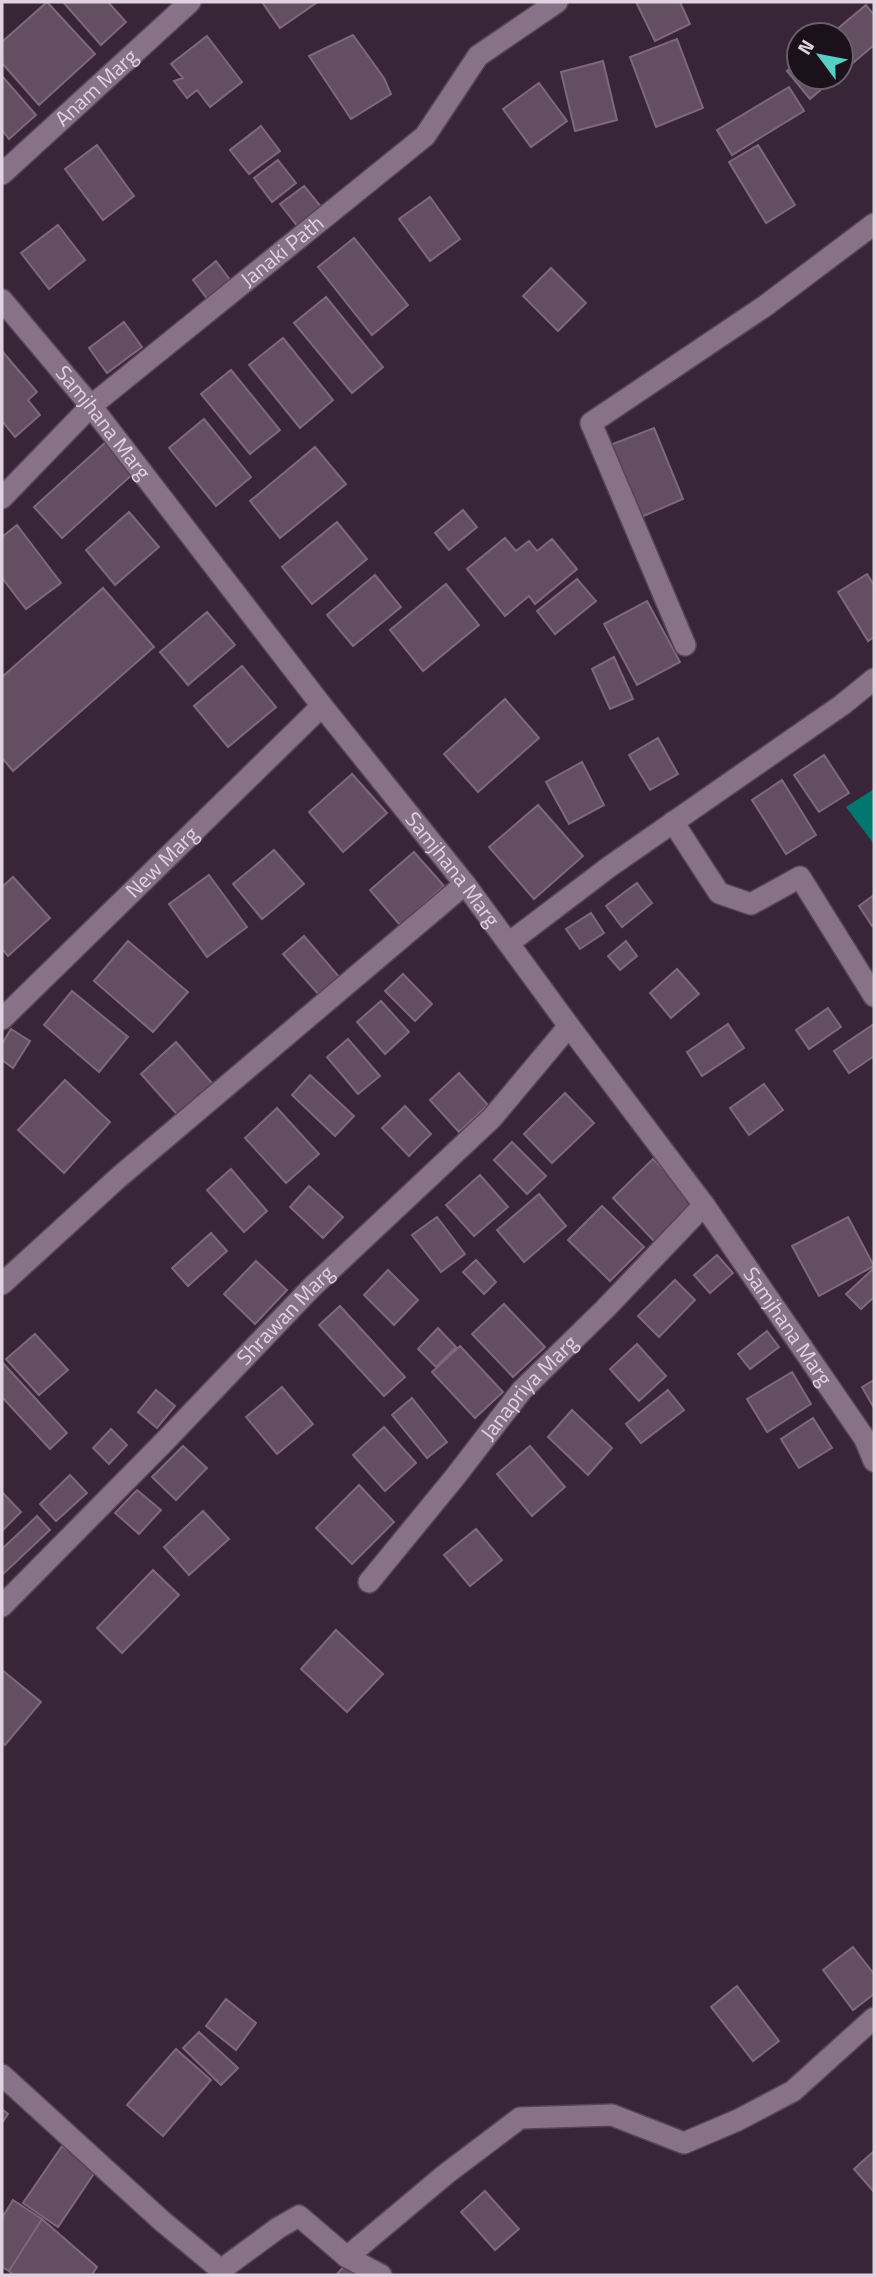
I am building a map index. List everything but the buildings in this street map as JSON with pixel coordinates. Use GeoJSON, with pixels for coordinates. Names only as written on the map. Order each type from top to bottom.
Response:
{"type":"FeatureCollection","features":[{"type":"Feature","properties":{"kind":"street","name":"Anam Marg"},"geometry":{"type":"LineString","coordinates":[[2,174],[190,2]]}},
{"type":"Feature","properties":{"kind":"street","name":"Janaki Path"},"geometry":{"type":"LineString","coordinates":[[2,498],[91,406],[425,136],[478,56],[556,2]]}},
{"type":"Feature","properties":{"kind":"street"},"geometry":{"type":"LineString","coordinates":[[685,645],[591,423],[765,306],[874,224]]}},
{"type":"Feature","properties":{"kind":"street","name":"Samjhana Marg"},"geometry":{"type":"LineString","coordinates":[[2,300],[91,406],[322,706],[465,884],[704,1205],[865,1439],[874,1461]]}},
{"type":"Feature","properties":{"kind":"street"},"geometry":{"type":"LineString","coordinates":[[509,943],[673,822],[842,705],[874,678]]}},
{"type":"Feature","properties":{"kind":"street","name":"New Marg"},"geometry":{"type":"LineString","coordinates":[[2,1019],[322,706]]}},
{"type":"Feature","properties":{"kind":"street"},"geometry":{"type":"LineString","coordinates":[[673,822],[719,893],[751,904],[800,877],[874,996]]}},
{"type":"Feature","properties":{"kind":"street"},"geometry":{"type":"LineString","coordinates":[[2,1284],[119,1178],[465,884]]}},
{"type":"Feature","properties":{"kind":"street","name":"Shrawan Marg"},"geometry":{"type":"LineString","coordinates":[[2,1606],[311,1288],[492,1118],[569,1026]]}},
{"type":"Feature","properties":{"kind":"street","name":"Janapriya Marg"},"geometry":{"type":"LineString","coordinates":[[369,1582],[522,1390],[605,1309],[704,1205]]}},
{"type":"Feature","properties":{"kind":"street"},"geometry":{"type":"LineString","coordinates":[[347,2257],[446,2174],[520,2118],[611,2115],[684,2143],[738,2120],[793,2091],[874,2018]]}},
{"type":"Feature","properties":{"kind":"street"},"geometry":{"type":"LineString","coordinates":[[2,2075],[162,2221],[221,2270],[299,2216],[347,2257],[381,2275]]}},
{"type":"Feature","properties":{"kind":"shaded area"},"geometry":{"type":"Polygon","coordinates":[[[874,789],[874,844],[846,807],[874,789]]]}}]}
